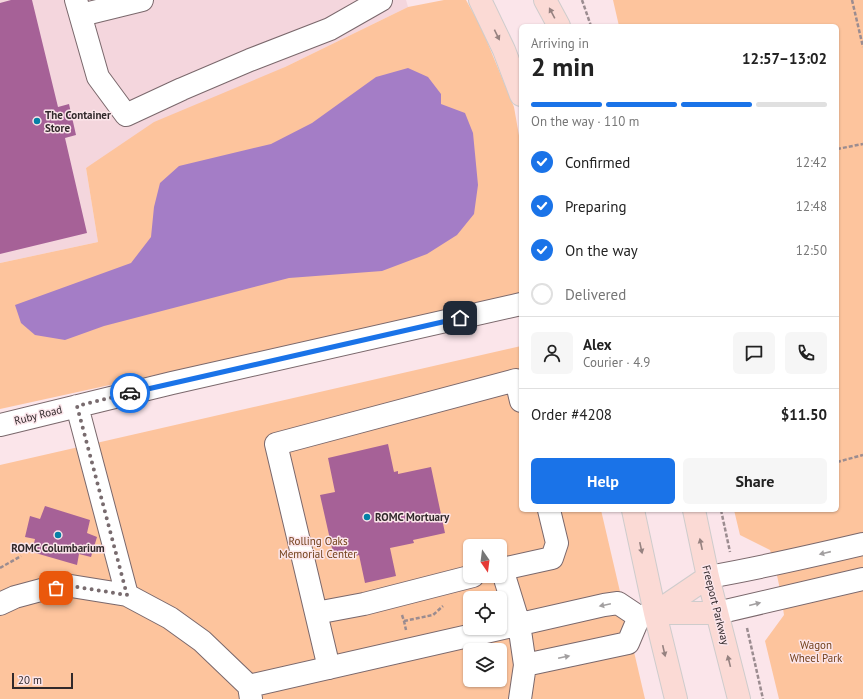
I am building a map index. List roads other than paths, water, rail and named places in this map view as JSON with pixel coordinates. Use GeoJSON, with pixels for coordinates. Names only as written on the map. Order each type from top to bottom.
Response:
{"type":"FeatureCollection","features":[{"type":"Feature","properties":{"kind":"main road"},"geometry":{"type":"LineString","coordinates":[[480,0],[504,50],[519,90]]}},
{"type":"Feature","properties":{"kind":"main road"},"geometry":{"type":"LineString","coordinates":[[545,0],[558,24]]}},
{"type":"Feature","properties":{"kind":"main road"},"geometry":{"type":"LineString","coordinates":[[633,512],[647,615],[676,699]]}},
{"type":"Feature","properties":{"kind":"main road","name":"Freeport Parkway"},"geometry":{"type":"LineString","coordinates":[[694,512],[708,577],[739,699]]}},
{"type":"Feature","properties":{"kind":"main road"},"geometry":{"type":"LineString","coordinates":[[647,615],[708,577]]}},
{"type":"Feature","properties":{"kind":"main road"},"geometry":{"type":"LineString","coordinates":[[647,615],[717,613]]}},
{"type":"Feature","properties":{"kind":"street"},"geometry":{"type":"LineString","coordinates":[[142,0],[79,7],[98,77],[126,115],[250,60],[330,29],[381,0]]}},
{"type":"Feature","properties":{"kind":"street","name":"Ruby Road"},"geometry":{"type":"LineString","coordinates":[[0,425],[188,379],[519,304]]}},
{"type":"Feature","properties":{"kind":"street"},"geometry":{"type":"LineString","coordinates":[[328,668],[276,444],[516,380],[519,393]]}},
{"type":"Feature","properties":{"kind":"street"},"geometry":{"type":"LineString","coordinates":[[77,406],[127,595]]}},
{"type":"Feature","properties":{"kind":"street"},"geometry":{"type":"LineString","coordinates":[[507,568],[552,558],[557,543],[549,512]]}},
{"type":"Feature","properties":{"kind":"street"},"geometry":{"type":"LineString","coordinates":[[708,577],[735,573],[863,544]]}},
{"type":"Feature","properties":{"kind":"street"},"geometry":{"type":"LineString","coordinates":[[316,613],[364,604],[463,579]]}},
{"type":"Feature","properties":{"kind":"street"},"geometry":{"type":"LineString","coordinates":[[717,613],[863,579]]}},
{"type":"Feature","properties":{"kind":"street"},"geometry":{"type":"LineString","coordinates":[[506,583],[519,624],[525,665],[520,699]]}},
{"type":"Feature","properties":{"kind":"street"},"geometry":{"type":"LineString","coordinates":[[0,604],[15,597],[41,590],[71,586],[127,595],[170,618],[202,641],[250,693],[328,668],[618,603],[647,615],[628,643],[525,665]]}},
{"type":"Feature","properties":{"kind":"place","name":"The Container Store"},"geometry":{"type":"Point","coordinates":[37,121]}},
{"type":"Feature","properties":{"kind":"place","name":"ROMC Mortuary"},"geometry":{"type":"Point","coordinates":[367,517]}},
{"type":"Feature","properties":{"kind":"place","name":"ROMC Columbarium"},"geometry":{"type":"Point","coordinates":[58,535]}},
{"type":"Feature","properties":{"kind":"park label","name":"Rolling Oaks Memorial Center"},"geometry":{"type":"Point","coordinates":[318,547]}},
{"type":"Feature","properties":{"kind":"park label","name":"Wagon Wheel Park"},"geometry":{"type":"Point","coordinates":[816,651]}}]}
